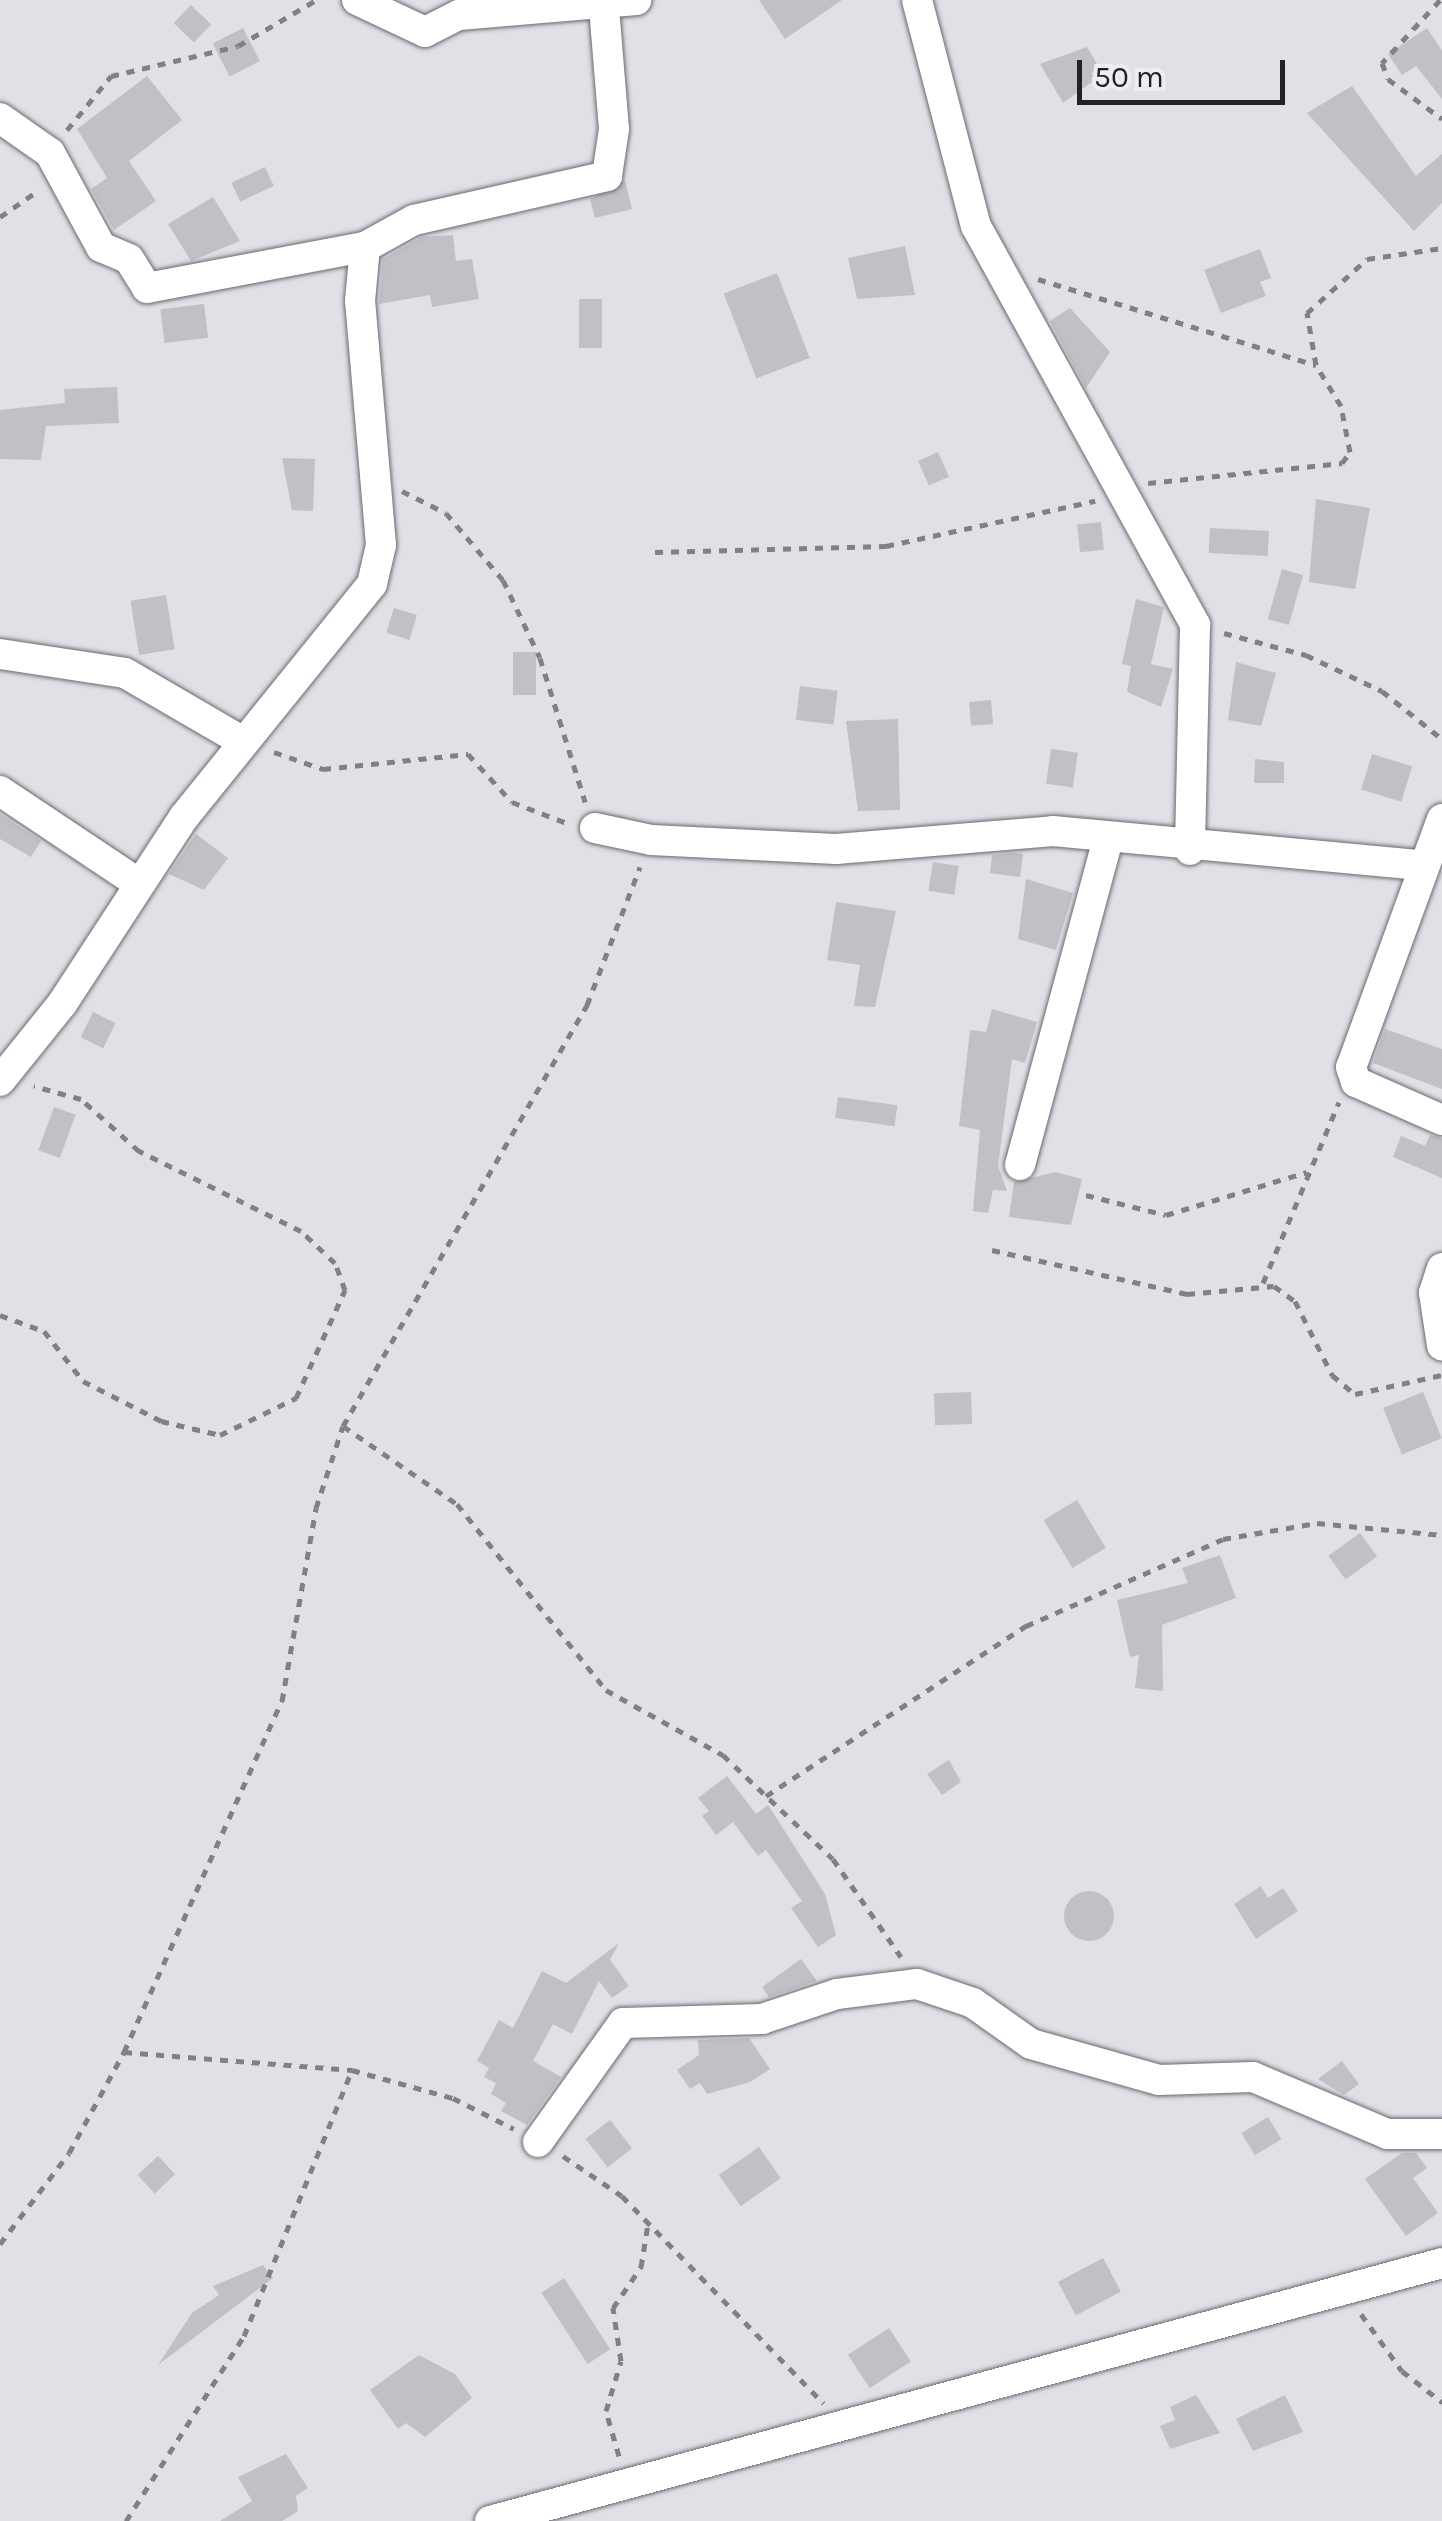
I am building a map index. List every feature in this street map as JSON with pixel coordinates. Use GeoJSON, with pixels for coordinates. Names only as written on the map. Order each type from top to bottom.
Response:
{"type":"FeatureCollection","features":[{"type":"Feature","properties":{"kind":"street"},"geometry":{"type":"LineString","coordinates":[[357,0],[409,32],[459,15],[604,8],[636,0]]}},
{"type":"Feature","properties":{"kind":"street"},"geometry":{"type":"LineString","coordinates":[[917,0],[976,226],[996,269],[1195,625],[1190,850]]}},
{"type":"Feature","properties":{"kind":"street"},"geometry":{"type":"LineString","coordinates":[[0,118],[57,163],[100,247],[129,259],[147,288],[365,247],[414,220],[607,176],[614,128],[604,8]]}},
{"type":"Feature","properties":{"kind":"street"},"geometry":{"type":"LineString","coordinates":[[1,1079],[62,1004],[138,882],[242,742],[372,584],[381,544],[360,301],[365,247]]}},
{"type":"Feature","properties":{"kind":"street"},"geometry":{"type":"LineString","coordinates":[[0,654],[125,674],[242,742]]}},
{"type":"Feature","properties":{"kind":"street"},"geometry":{"type":"LineString","coordinates":[[0,791],[138,882]]}},
{"type":"Feature","properties":{"kind":"street"},"geometry":{"type":"LineString","coordinates":[[1442,819],[1420,865],[1351,1077],[1442,1120]]}},
{"type":"Feature","properties":{"kind":"street"},"geometry":{"type":"LineString","coordinates":[[595,828],[651,840],[836,849],[986,833],[1108,838],[1190,850],[1294,848],[1420,865]]}},
{"type":"Feature","properties":{"kind":"street"},"geometry":{"type":"LineString","coordinates":[[1020,1165],[1035,1082],[1108,838]]}},
{"type":"Feature","properties":{"kind":"street"},"geometry":{"type":"LineString","coordinates":[[1442,1268],[1434,1293],[1442,1346]]}},
{"type":"Feature","properties":{"kind":"street"},"geometry":{"type":"LineString","coordinates":[[538,2142],[623,2024],[762,2019],[837,1994],[916,1984],[973,2003],[1030,2044],[1160,2080],[1252,2078],[1387,2134],[1442,2134]]}},
{"type":"Feature","properties":{"kind":"street"},"geometry":{"type":"LineString","coordinates":[[490,2521],[618,2480],[1352,2293],[1442,2262]]}},
{"type":"Feature","properties":{"kind":"path"},"geometry":{"type":"LineString","coordinates":[[0,217],[57,163],[112,76],[238,46],[316,0]]}},
{"type":"Feature","properties":{"kind":"path"},"geometry":{"type":"LineString","coordinates":[[1440,0],[1382,63],[1388,79],[1442,119]]}},
{"type":"Feature","properties":{"kind":"path"},"geometry":{"type":"LineString","coordinates":[[655,552],[886,546],[1120,492],[1342,463],[1350,452],[1341,406],[1316,364],[1306,334],[1318,299],[1367,259],[1442,248]]}},
{"type":"Feature","properties":{"kind":"path"},"geometry":{"type":"LineString","coordinates":[[996,269],[1316,364]]}},
{"type":"Feature","properties":{"kind":"path"},"geometry":{"type":"LineString","coordinates":[[377,478],[446,514],[503,580],[540,658],[595,828]]}},
{"type":"Feature","properties":{"kind":"path"},"geometry":{"type":"LineString","coordinates":[[1195,625],[1306,656],[1411,707],[1442,739]]}},
{"type":"Feature","properties":{"kind":"path"},"geometry":{"type":"LineString","coordinates":[[242,742],[323,769],[468,754],[512,802],[595,828]]}},
{"type":"Feature","properties":{"kind":"path"},"geometry":{"type":"LineString","coordinates":[[0,2244],[69,2153],[124,2052],[282,1701],[316,1508],[344,1426],[588,1005],[651,840]]}},
{"type":"Feature","properties":{"kind":"path"},"geometry":{"type":"LineString","coordinates":[[1263,1283],[1306,1172],[1351,1077]]}},
{"type":"Feature","properties":{"kind":"path"},"geometry":{"type":"LineString","coordinates":[[0,1315],[44,1331],[83,1381],[161,1421],[220,1435],[296,1398],[346,1290],[322,1248],[259,1204],[140,1151],[82,1099],[1,1079]]}},
{"type":"Feature","properties":{"kind":"path"},"geometry":{"type":"LineString","coordinates":[[1086,1195],[1166,1215],[1306,1172]]}},
{"type":"Feature","properties":{"kind":"path"},"geometry":{"type":"LineString","coordinates":[[992,1250],[1188,1294],[1263,1283],[1295,1302],[1332,1375],[1354,1394],[1442,1375]]}},
{"type":"Feature","properties":{"kind":"path"},"geometry":{"type":"LineString","coordinates":[[344,1426],[457,1504],[606,1690],[724,1754],[833,1860],[916,1984]]}},
{"type":"Feature","properties":{"kind":"path"},"geometry":{"type":"LineString","coordinates":[[766,1796],[1026,1626],[1223,1539],[1317,1522],[1442,1535]]}},
{"type":"Feature","properties":{"kind":"path"},"geometry":{"type":"LineString","coordinates":[[124,2052],[352,2070],[453,2098],[538,2142],[648,2224],[842,2421]]}},
{"type":"Feature","properties":{"kind":"path"},"geometry":{"type":"LineString","coordinates":[[126,2521],[244,2336],[352,2070]]}},
{"type":"Feature","properties":{"kind":"path"},"geometry":{"type":"LineString","coordinates":[[618,2480],[606,2411],[620,2361],[613,2308],[641,2267],[648,2224]]}},
{"type":"Feature","properties":{"kind":"path"},"geometry":{"type":"LineString","coordinates":[[1352,2293],[1402,2370],[1442,2402]]}},
{"type":"Feature","properties":{"kind":"building"},"geometry":{"type":"Polygon","coordinates":[[[759,0],[842,0],[785,39],[759,0]]]}},
{"type":"Feature","properties":{"kind":"building"},"geometry":{"type":"Polygon","coordinates":[[[191,5],[211,24],[194,42],[174,23],[191,5]]]}},
{"type":"Feature","properties":{"kind":"building"},"geometry":{"type":"Polygon","coordinates":[[[243,28],[260,61],[230,76],[213,43],[243,28]]]}},
{"type":"Feature","properties":{"kind":"building"},"geometry":{"type":"Polygon","coordinates":[[[1427,28],[1442,51],[1442,99],[1416,66],[1402,75],[1388,54],[1427,28]]]}},
{"type":"Feature","properties":{"kind":"building"},"geometry":{"type":"Polygon","coordinates":[[[1087,47],[1103,74],[1063,103],[1040,64],[1087,47]]]}},
{"type":"Feature","properties":{"kind":"building"},"geometry":{"type":"Polygon","coordinates":[[[147,76],[182,120],[129,161],[156,201],[114,230],[91,189],[107,178],[77,129],[147,76]]]}},
{"type":"Feature","properties":{"kind":"building"},"geometry":{"type":"Polygon","coordinates":[[[1352,86],[1416,176],[1442,154],[1442,203],[1414,231],[1307,113],[1352,86]]]}},
{"type":"Feature","properties":{"kind":"building"},"geometry":{"type":"Polygon","coordinates":[[[265,167],[274,186],[240,202],[231,183],[265,167]]]}},
{"type":"Feature","properties":{"kind":"building"},"geometry":{"type":"Polygon","coordinates":[[[625,181],[632,209],[595,218],[590,199],[625,181]]]}},
{"type":"Feature","properties":{"kind":"building"},"geometry":{"type":"Polygon","coordinates":[[[213,197],[240,241],[191,261],[168,224],[213,197]]]}},
{"type":"Feature","properties":{"kind":"building"},"geometry":{"type":"Polygon","coordinates":[[[453,235],[456,261],[472,259],[479,299],[432,307],[430,295],[379,304],[383,259],[422,237],[453,235]]]}},
{"type":"Feature","properties":{"kind":"building"},"geometry":{"type":"Polygon","coordinates":[[[905,246],[915,295],[857,299],[848,258],[905,246]]]}},
{"type":"Feature","properties":{"kind":"building"},"geometry":{"type":"Polygon","coordinates":[[[1260,249],[1271,278],[1260,282],[1266,296],[1221,313],[1204,270],[1260,249]]]}},
{"type":"Feature","properties":{"kind":"building"},"geometry":{"type":"Polygon","coordinates":[[[777,273],[810,358],[756,378],[724,293],[777,273]]]}},
{"type":"Feature","properties":{"kind":"building"},"geometry":{"type":"Polygon","coordinates":[[[579,299],[602,299],[602,348],[579,348],[579,299]]]}},
{"type":"Feature","properties":{"kind":"building"},"geometry":{"type":"Polygon","coordinates":[[[204,304],[208,338],[164,343],[160,309],[204,304]]]}},
{"type":"Feature","properties":{"kind":"building"},"geometry":{"type":"Polygon","coordinates":[[[1070,308],[1110,352],[1086,388],[1050,321],[1070,308]]]}},
{"type":"Feature","properties":{"kind":"building"},"geometry":{"type":"Polygon","coordinates":[[[117,387],[119,423],[46,426],[41,460],[0,459],[0,410],[65,403],[64,389],[117,387]]]}},
{"type":"Feature","properties":{"kind":"building"},"geometry":{"type":"Polygon","coordinates":[[[938,452],[949,477],[929,486],[918,461],[938,452]]]}},
{"type":"Feature","properties":{"kind":"building"},"geometry":{"type":"Polygon","coordinates":[[[282,458],[315,459],[313,511],[292,510],[282,458]]]}},
{"type":"Feature","properties":{"kind":"building"},"geometry":{"type":"Polygon","coordinates":[[[1316,499],[1370,508],[1355,589],[1309,582],[1316,499]]]}},
{"type":"Feature","properties":{"kind":"building"},"geometry":{"type":"Polygon","coordinates":[[[1101,522],[1104,550],[1080,552],[1077,525],[1101,522]]]}},
{"type":"Feature","properties":{"kind":"building"},"geometry":{"type":"Polygon","coordinates":[[[1210,528],[1269,531],[1268,556],[1209,553],[1210,528]]]}},
{"type":"Feature","properties":{"kind":"building"},"geometry":{"type":"Polygon","coordinates":[[[1282,569],[1303,575],[1289,625],[1268,619],[1282,569]]]}},
{"type":"Feature","properties":{"kind":"building"},"geometry":{"type":"Polygon","coordinates":[[[166,595],[175,649],[139,655],[130,601],[166,595]]]}},
{"type":"Feature","properties":{"kind":"building"},"geometry":{"type":"Polygon","coordinates":[[[1136,599],[1164,607],[1151,664],[1173,669],[1161,707],[1127,692],[1131,666],[1122,664],[1136,599]]]}},
{"type":"Feature","properties":{"kind":"building"},"geometry":{"type":"Polygon","coordinates":[[[394,608],[417,615],[409,640],[386,633],[394,608]]]}},
{"type":"Feature","properties":{"kind":"building"},"geometry":{"type":"Polygon","coordinates":[[[513,652],[536,652],[536,695],[513,695],[513,652]]]}},
{"type":"Feature","properties":{"kind":"building"},"geometry":{"type":"Polygon","coordinates":[[[1236,662],[1276,673],[1261,726],[1228,720],[1236,662]]]}},
{"type":"Feature","properties":{"kind":"building"},"geometry":{"type":"Polygon","coordinates":[[[800,686],[838,691],[834,724],[796,720],[800,686]]]}},
{"type":"Feature","properties":{"kind":"building"},"geometry":{"type":"Polygon","coordinates":[[[991,700],[993,724],[971,726],[969,702],[991,700]]]}},
{"type":"Feature","properties":{"kind":"building"},"geometry":{"type":"Polygon","coordinates":[[[898,719],[900,810],[858,811],[846,721],[898,719]]]}},
{"type":"Feature","properties":{"kind":"building"},"geometry":{"type":"Polygon","coordinates":[[[1051,749],[1078,753],[1073,787],[1046,784],[1051,749]]]}},
{"type":"Feature","properties":{"kind":"building"},"geometry":{"type":"Polygon","coordinates":[[[1372,754],[1412,766],[1401,802],[1361,789],[1372,754]]]}},
{"type":"Feature","properties":{"kind":"building"},"geometry":{"type":"Polygon","coordinates":[[[1255,759],[1284,762],[1284,783],[1254,783],[1255,759]]]}},
{"type":"Feature","properties":{"kind":"building"},"geometry":{"type":"Polygon","coordinates":[[[0,814],[41,841],[31,857],[0,839],[0,814]]]}},
{"type":"Feature","properties":{"kind":"building"},"geometry":{"type":"Polygon","coordinates":[[[196,834],[228,858],[204,890],[169,874],[196,834]]]}},
{"type":"Feature","properties":{"kind":"building"},"geometry":{"type":"Polygon","coordinates":[[[1023,854],[1020,877],[990,873],[992,855],[1023,854]]]}},
{"type":"Feature","properties":{"kind":"building"},"geometry":{"type":"Polygon","coordinates":[[[933,862],[959,866],[954,895],[928,891],[933,862]]]}},
{"type":"Feature","properties":{"kind":"building"},"geometry":{"type":"Polygon","coordinates":[[[1026,879],[1073,893],[1056,950],[1018,939],[1026,879]]]}},
{"type":"Feature","properties":{"kind":"building"},"geometry":{"type":"Polygon","coordinates":[[[836,902],[896,911],[875,1007],[854,1006],[860,965],[827,960],[836,902]]]}},
{"type":"Feature","properties":{"kind":"building"},"geometry":{"type":"Polygon","coordinates":[[[992,1009],[1037,1022],[1025,1063],[1012,1059],[998,1166],[1007,1191],[993,1190],[988,1213],[973,1211],[980,1130],[959,1126],[970,1030],[986,1032],[992,1009]]]}},
{"type":"Feature","properties":{"kind":"building"},"geometry":{"type":"Polygon","coordinates":[[[93,1012],[115,1023],[103,1048],[81,1037],[93,1012]]]}},
{"type":"Feature","properties":{"kind":"building"},"geometry":{"type":"Polygon","coordinates":[[[1385,1029],[1442,1049],[1442,1089],[1373,1063],[1385,1029]]]}},
{"type":"Feature","properties":{"kind":"building"},"geometry":{"type":"Polygon","coordinates":[[[838,1097],[897,1105],[894,1126],[835,1118],[838,1097]]]}},
{"type":"Feature","properties":{"kind":"building"},"geometry":{"type":"Polygon","coordinates":[[[54,1107],[76,1115],[60,1158],[38,1150],[54,1107]]]}},
{"type":"Feature","properties":{"kind":"building"},"geometry":{"type":"Polygon","coordinates":[[[1430,1135],[1442,1138],[1442,1178],[1393,1157],[1401,1136],[1425,1146],[1430,1135]]]}},
{"type":"Feature","properties":{"kind":"building"},"geometry":{"type":"Polygon","coordinates":[[[1055,1172],[1082,1179],[1071,1225],[1009,1217],[1014,1182],[1055,1172]]]}},
{"type":"Feature","properties":{"kind":"building"},"geometry":{"type":"Polygon","coordinates":[[[971,1392],[972,1424],[935,1425],[934,1393],[971,1392]]]}},
{"type":"Feature","properties":{"kind":"building"},"geometry":{"type":"Polygon","coordinates":[[[1423,1392],[1442,1438],[1402,1454],[1383,1408],[1423,1392]]]}},
{"type":"Feature","properties":{"kind":"building"},"geometry":{"type":"Polygon","coordinates":[[[1077,1500],[1106,1548],[1072,1568],[1044,1520],[1077,1500]]]}},
{"type":"Feature","properties":{"kind":"building"},"geometry":{"type":"Polygon","coordinates":[[[1360,1533],[1377,1556],[1345,1579],[1328,1556],[1360,1533]]]}},
{"type":"Feature","properties":{"kind":"building"},"geometry":{"type":"Polygon","coordinates":[[[1220,1555],[1236,1598],[1162,1625],[1163,1691],[1135,1688],[1139,1655],[1130,1657],[1117,1600],[1188,1583],[1182,1568],[1220,1555]]]}},
{"type":"Feature","properties":{"kind":"building"},"geometry":{"type":"Polygon","coordinates":[[[949,1760],[961,1782],[942,1795],[927,1774],[949,1760]]]}},
{"type":"Feature","properties":{"kind":"building"},"geometry":{"type":"Polygon","coordinates":[[[727,1776],[756,1814],[768,1805],[825,1894],[836,1935],[818,1947],[791,1908],[802,1901],[766,1850],[758,1856],[733,1822],[716,1835],[702,1816],[709,1811],[698,1798],[727,1776]]]}},
{"type":"Feature","properties":{"kind":"building"},"geometry":{"type":"Polygon","coordinates":[[[1261,1886],[1268,1898],[1283,1888],[1298,1911],[1256,1939],[1234,1904],[1261,1886]]]}},
{"type":"Feature","properties":{"kind":"building"},"geometry":{"type":"Polygon","coordinates":[[[1089,1891],[1107,1898],[1114,1916],[1107,1934],[1089,1941],[1071,1934],[1064,1916],[1071,1898],[1089,1891]]]}},
{"type":"Feature","properties":{"kind":"building"},"geometry":{"type":"Polygon","coordinates":[[[619,1943],[610,1960],[629,1986],[612,1998],[599,1981],[572,2034],[553,2024],[533,2061],[561,2077],[527,2125],[501,2111],[506,2103],[491,2094],[496,2083],[484,2077],[489,2068],[477,2061],[499,2020],[513,2028],[542,1971],[566,1983],[619,1943]]]}},
{"type":"Feature","properties":{"kind":"building"},"geometry":{"type":"Polygon","coordinates":[[[801,1959],[817,1981],[769,1997],[762,1987],[801,1959]]]}},
{"type":"Feature","properties":{"kind":"building"},"geometry":{"type":"Polygon","coordinates":[[[749,2038],[770,2069],[750,2082],[707,2094],[700,2083],[690,2089],[677,2070],[699,2055],[698,2040],[749,2038]]]}},
{"type":"Feature","properties":{"kind":"building"},"geometry":{"type":"Polygon","coordinates":[[[1342,2061],[1359,2084],[1344,2095],[1318,2079],[1342,2061]]]}},
{"type":"Feature","properties":{"kind":"building"},"geometry":{"type":"Polygon","coordinates":[[[1268,2117],[1281,2139],[1255,2155],[1241,2133],[1268,2117]]]}},
{"type":"Feature","properties":{"kind":"building"},"geometry":{"type":"Polygon","coordinates":[[[610,2120],[632,2148],[608,2167],[586,2139],[610,2120]]]}},
{"type":"Feature","properties":{"kind":"building"},"geometry":{"type":"Polygon","coordinates":[[[759,2147],[781,2178],[741,2206],[719,2175],[759,2147]]]}},
{"type":"Feature","properties":{"kind":"building"},"geometry":{"type":"Polygon","coordinates":[[[1402,2153],[1416,2153],[1427,2168],[1413,2178],[1438,2213],[1406,2236],[1365,2179],[1402,2153]]]}},
{"type":"Feature","properties":{"kind":"building"},"geometry":{"type":"Polygon","coordinates":[[[158,2156],[175,2174],[155,2193],[138,2175],[158,2156]]]}},
{"type":"Feature","properties":{"kind":"building"},"geometry":{"type":"Polygon","coordinates":[[[1103,2258],[1121,2292],[1076,2315],[1058,2282],[1103,2258]]]}},
{"type":"Feature","properties":{"kind":"building"},"geometry":{"type":"Polygon","coordinates":[[[263,2265],[273,2278],[158,2365],[192,2313],[219,2295],[213,2286],[263,2265]]]}},
{"type":"Feature","properties":{"kind":"building"},"geometry":{"type":"Polygon","coordinates":[[[564,2278],[610,2349],[588,2364],[541,2293],[564,2278]]]}},
{"type":"Feature","properties":{"kind":"building"},"geometry":{"type":"Polygon","coordinates":[[[889,2328],[911,2362],[870,2388],[848,2355],[889,2328]]]}},
{"type":"Feature","properties":{"kind":"building"},"geometry":{"type":"Polygon","coordinates":[[[419,2355],[455,2374],[472,2398],[425,2437],[406,2423],[398,2429],[370,2390],[419,2355]]]}},
{"type":"Feature","properties":{"kind":"building"},"geometry":{"type":"Polygon","coordinates":[[[1196,2395],[1220,2433],[1170,2449],[1160,2426],[1175,2420],[1170,2407],[1196,2395]]]}},
{"type":"Feature","properties":{"kind":"building"},"geometry":{"type":"Polygon","coordinates":[[[1285,2395],[1303,2432],[1253,2451],[1236,2419],[1285,2395]]]}},
{"type":"Feature","properties":{"kind":"building"},"geometry":{"type":"Polygon","coordinates":[[[286,2454],[308,2488],[296,2496],[298,2511],[282,2521],[220,2521],[252,2501],[238,2477],[286,2454]]]}}]}
